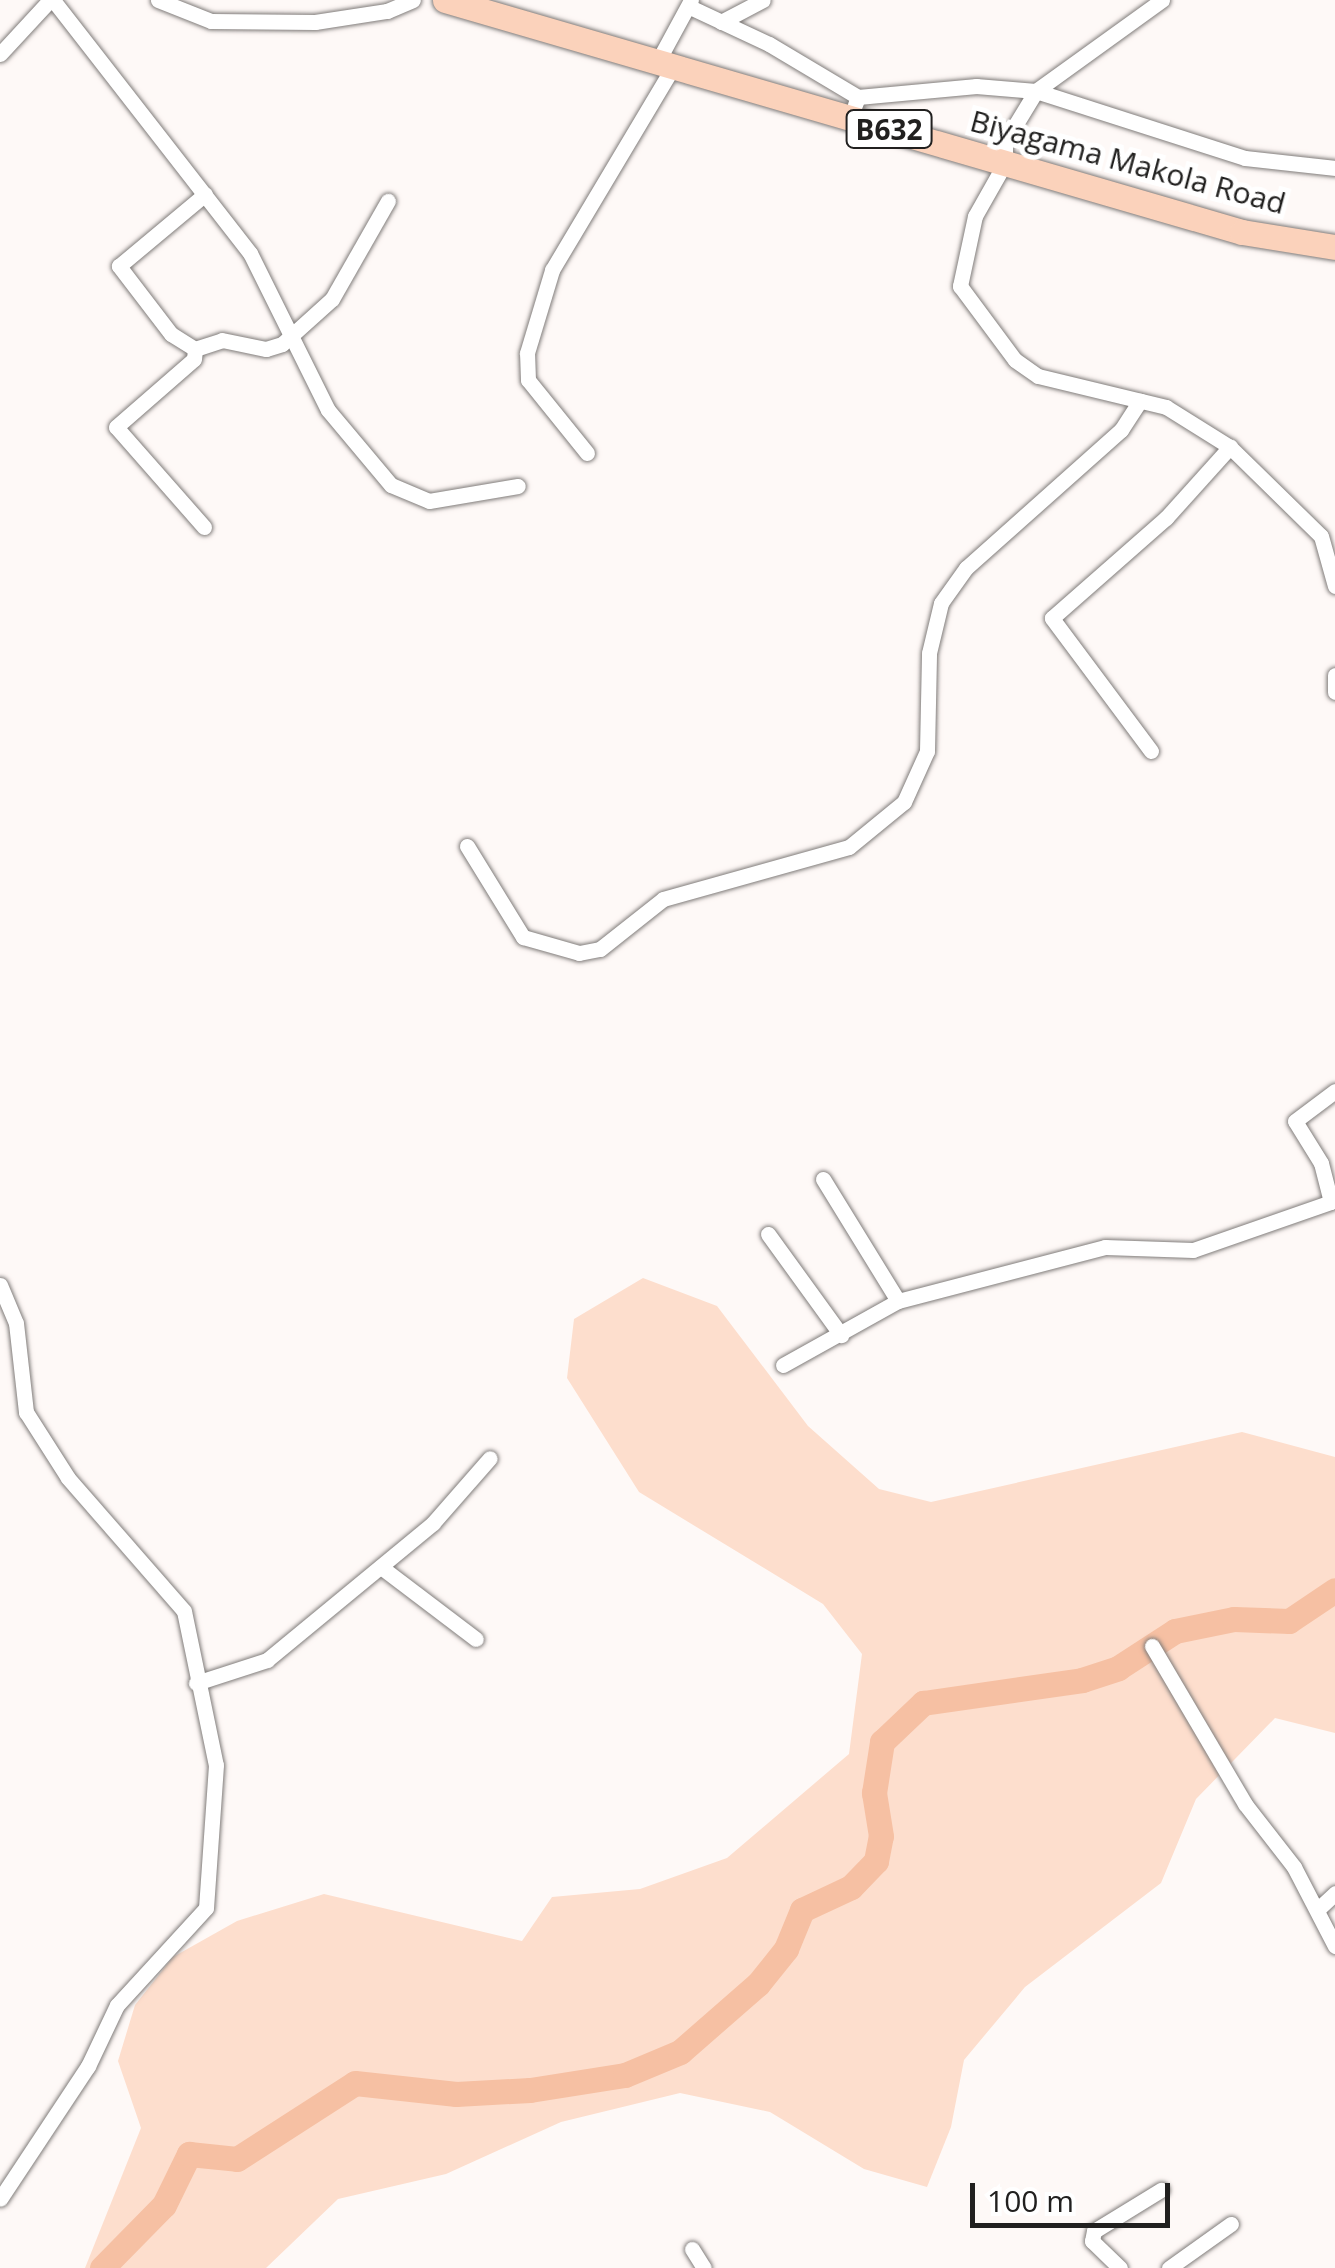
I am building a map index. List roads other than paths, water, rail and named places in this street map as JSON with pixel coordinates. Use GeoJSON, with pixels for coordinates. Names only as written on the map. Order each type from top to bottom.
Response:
{"type":"FeatureCollection","features":[{"type":"Feature","properties":{"kind":"main road","name":"Biyagama Makola Road"},"geometry":{"type":"LineString","coordinates":[[445,0],[667,62],[854,107],[1005,163],[1242,232],[1335,247]]}},
{"type":"Feature","properties":{"kind":"street"},"geometry":{"type":"LineString","coordinates":[[0,54],[52,0],[250,253],[328,410],[391,485],[429,501],[518,486]]}},
{"type":"Feature","properties":{"kind":"street"},"geometry":{"type":"LineString","coordinates":[[158,0],[211,21],[314,22],[387,12],[414,0]]}},
{"type":"Feature","properties":{"kind":"street"},"geometry":{"type":"LineString","coordinates":[[721,22],[763,0]]}},
{"type":"Feature","properties":{"kind":"street"},"geometry":{"type":"LineString","coordinates":[[1156,2],[1036,90],[1005,142],[1005,163],[975,216],[960,286],[1015,360],[1038,376],[1166,407],[1230,447],[1321,536],[1335,586]]}},
{"type":"Feature","properties":{"kind":"street"},"geometry":{"type":"LineString","coordinates":[[587,452],[528,380],[528,353],[552,270],[667,62],[692,4],[854,107],[976,86],[1036,90],[1245,158],[1335,168]]}},
{"type":"Feature","properties":{"kind":"street"},"geometry":{"type":"LineString","coordinates":[[196,350],[171,334],[119,266],[206,194]]}},
{"type":"Feature","properties":{"kind":"street"},"geometry":{"type":"LineString","coordinates":[[196,350],[222,340],[266,349],[282,344],[332,299],[388,201]]}},
{"type":"Feature","properties":{"kind":"street"},"geometry":{"type":"LineString","coordinates":[[196,350],[194,359],[116,428],[204,527]]}},
{"type":"Feature","properties":{"kind":"street"},"geometry":{"type":"LineString","coordinates":[[467,846],[523,937],[579,953],[600,950],[663,899],[849,847],[904,802],[927,751],[929,653],[942,603],[966,568],[1121,430],[1140,401]]}},
{"type":"Feature","properties":{"kind":"street"},"geometry":{"type":"LineString","coordinates":[[1150,751],[1052,618],[1166,518],[1230,447]]}},
{"type":"Feature","properties":{"kind":"street"},"geometry":{"type":"LineString","coordinates":[[1335,675],[1335,692]]}},
{"type":"Feature","properties":{"kind":"street"},"geometry":{"type":"LineString","coordinates":[[783,1365],[898,1302],[1104,1247],[1193,1250],[1334,1203],[1321,1164],[1294,1121],[1335,1090]]}},
{"type":"Feature","properties":{"kind":"street"},"geometry":{"type":"LineString","coordinates":[[823,1178],[898,1302]]}},
{"type":"Feature","properties":{"kind":"street"},"geometry":{"type":"LineString","coordinates":[[768,1234],[842,1335]]}},
{"type":"Feature","properties":{"kind":"street"},"geometry":{"type":"LineString","coordinates":[[0,1285],[16,1323],[26,1412],[68,1478],[184,1611],[216,1764],[206,1908],[117,2005],[88,2066],[0,2199]]}},
{"type":"Feature","properties":{"kind":"street"},"geometry":{"type":"LineString","coordinates":[[196,1683],[267,1660],[433,1524],[490,1458]]}},
{"type":"Feature","properties":{"kind":"street"},"geometry":{"type":"LineString","coordinates":[[381,1567],[476,1639]]}},
{"type":"Feature","properties":{"kind":"street"},"geometry":{"type":"LineString","coordinates":[[1152,1646],[1317,1910],[1335,1946]]}},
{"type":"Feature","properties":{"kind":"street"},"geometry":{"type":"LineString","coordinates":[[1317,1910],[1335,1893]]}},
{"type":"Feature","properties":{"kind":"street"},"geometry":{"type":"LineString","coordinates":[[1120,2268],[1092,2241],[1094,2231],[1161,2190]]}},
{"type":"Feature","properties":{"kind":"street"},"geometry":{"type":"LineString","coordinates":[[1170,2268],[1231,2224]]}},
{"type":"Feature","properties":{"kind":"street"},"geometry":{"type":"LineString","coordinates":[[692,2248],[704,2268]]}},
{"type":"Feature","properties":{"kind":"waterway"},"geometry":{"type":"LineString","coordinates":[[102,2268],[164,2205],[189,2154],[237,2159],[355,2083],[456,2094],[530,2090],[625,2075],[680,2052],[758,1984],[786,1949],[802,1910],[851,1887],[876,1861],[881,1836],[874,1793],[882,1742],[923,1703],[1082,1680],[1118,1668],[1175,1631],[1234,1619],[1289,1621],[1335,1590]]}}]}
